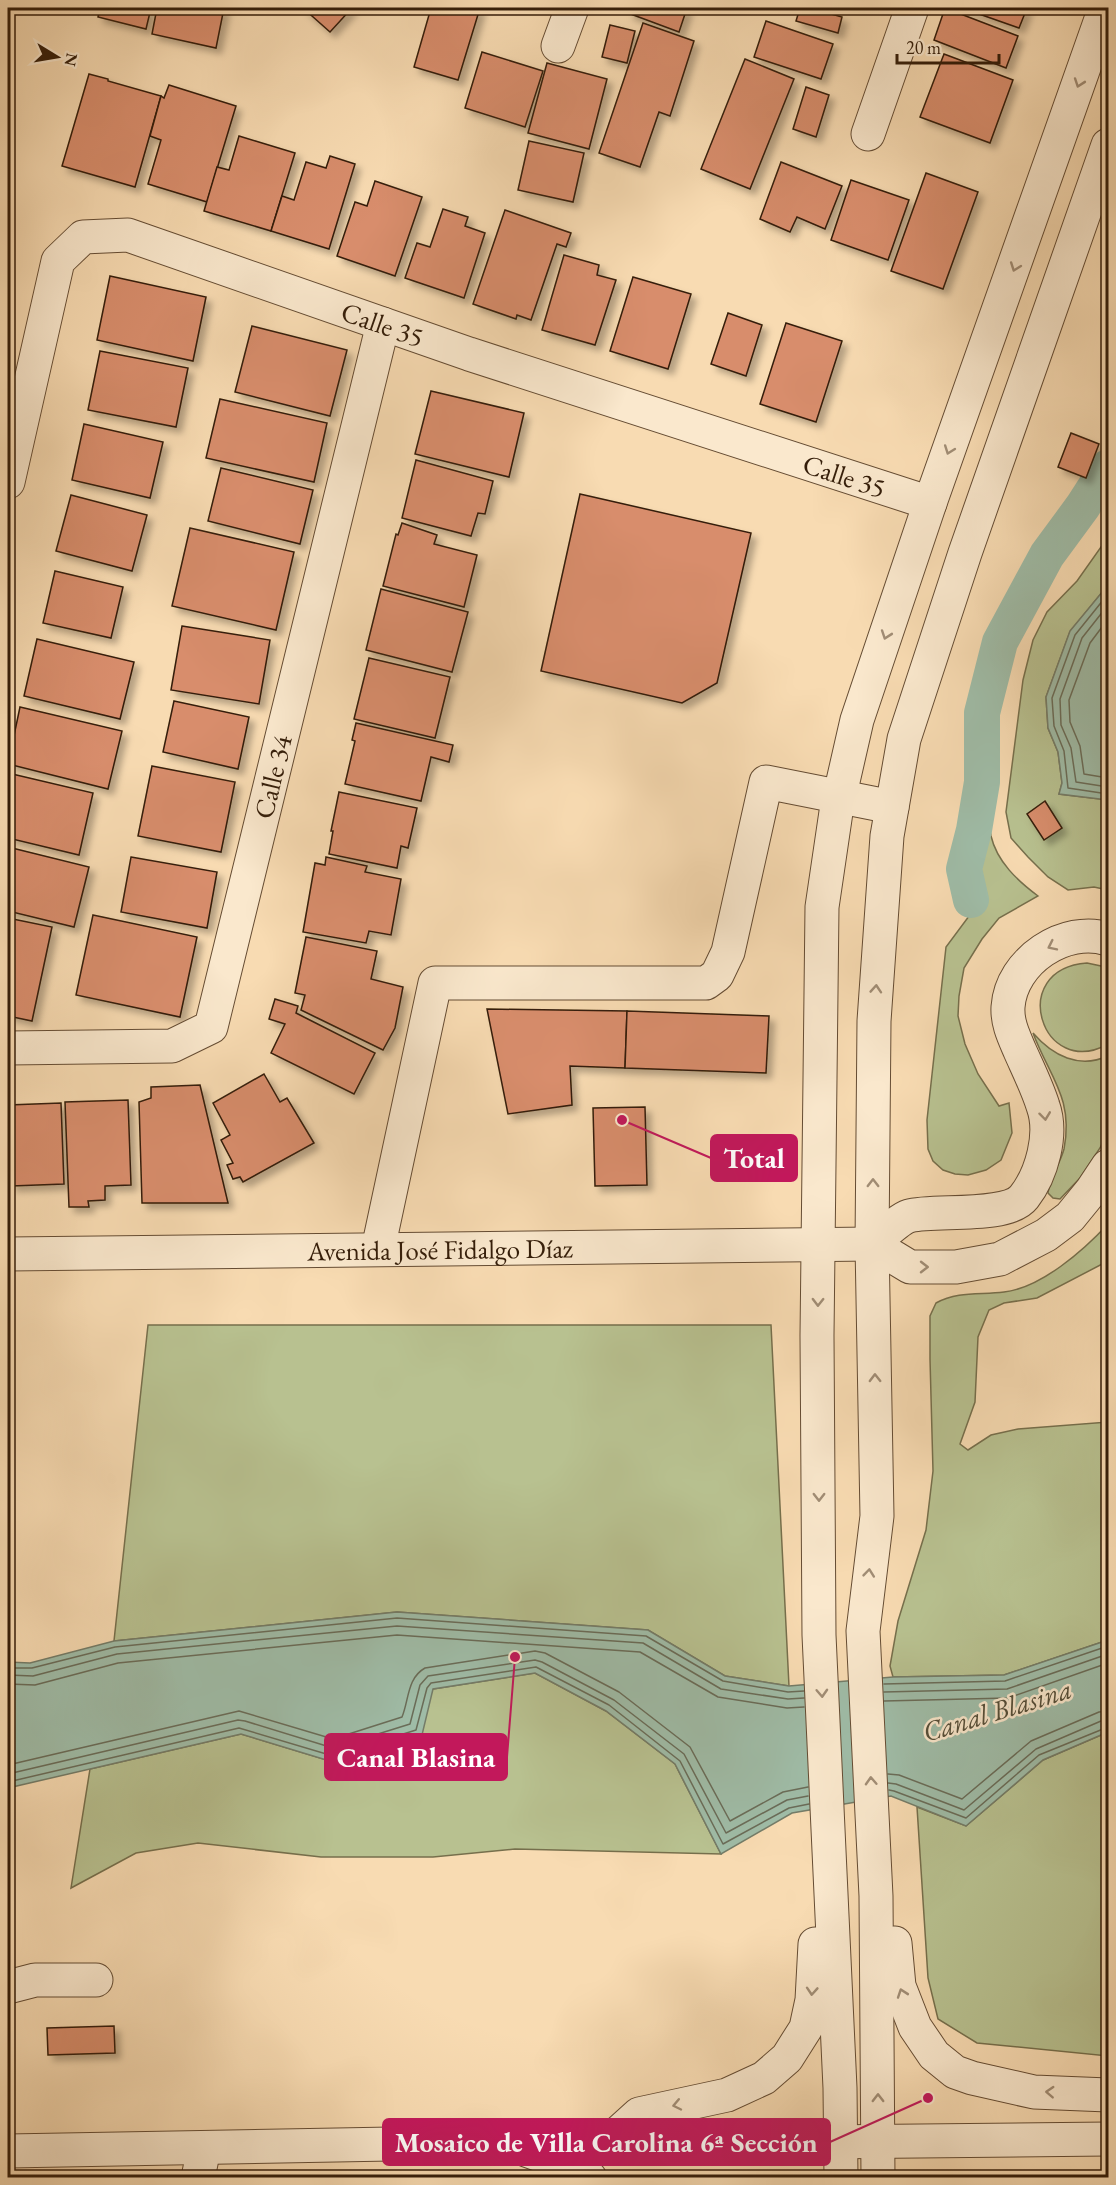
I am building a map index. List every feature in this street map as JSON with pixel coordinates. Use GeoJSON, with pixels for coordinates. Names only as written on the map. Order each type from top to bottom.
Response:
{"type":"FeatureCollection","features":[{"type":"Feature","properties":{"kind":"street"},"geometry":{"type":"LineString","coordinates":[[558,46],[572,8]]}},
{"type":"Feature","properties":{"kind":"street"},"geometry":{"type":"LineString","coordinates":[[868,134],[912,8]]}},
{"type":"Feature","properties":{"kind":"street"},"geometry":{"type":"LineString","coordinates":[[841,2178],[830,1842],[819,1635],[817,1336],[822,907],[840,796],[857,720],[930,503],[1105,8]]}},
{"type":"Feature","properties":{"kind":"street"},"geometry":{"type":"LineString","coordinates":[[878,2178],[876,1896],[863,1631],[877,1516],[872,1244],[874,1021],[887,836],[904,739],[954,586],[1108,145]]}},
{"type":"Feature","properties":{"kind":"street","name":"Calle 35"},"geometry":{"type":"LineString","coordinates":[[8,482],[58,261],[83,237],[128,235],[469,354],[930,503]]}},
{"type":"Feature","properties":{"kind":"street","name":"Calle 34"},"geometry":{"type":"LineString","coordinates":[[8,1048],[172,1046],[211,1027],[383,324]]}},
{"type":"Feature","properties":{"kind":"street"},"geometry":{"type":"LineString","coordinates":[[378,1249],[435,983],[706,983],[717,975],[728,952],[766,782],[892,807]]}},
{"type":"Feature","properties":{"kind":"street"},"geometry":{"type":"LineString","coordinates":[[872,1244],[908,1216],[1003,1208],[1023,1199],[1040,1167],[1047,1136],[1044,1108],[1010,1028],[1008,1007],[1015,981],[1047,947],[1076,937],[1108,939]]}},
{"type":"Feature","properties":{"kind":"street"},"geometry":{"type":"LineString","coordinates":[[872,1244],[910,1267],[956,1267],[1000,1259],[1046,1235],[1070,1217],[1108,1166]]}},
{"type":"Feature","properties":{"kind":"street"},"geometry":{"type":"LineString","coordinates":[[1023,1199],[1046,1235]]}},
{"type":"Feature","properties":{"kind":"street","name":"Avenida José Fidalgo Díaz"},"geometry":{"type":"LineString","coordinates":[[8,1254],[872,1244]]}},
{"type":"Feature","properties":{"kind":"street"},"geometry":{"type":"LineString","coordinates":[[607,2143],[639,2114],[727,2095],[764,2079],[787,2058],[806,2028],[812,2000],[816,1933],[831,1894]]}},
{"type":"Feature","properties":{"kind":"street"},"geometry":{"type":"LineString","coordinates":[[876,1896],[892,1914],[899,1986],[915,2027],[934,2055],[955,2072],[972,2078],[1034,2091],[1108,2095]]}},
{"type":"Feature","properties":{"kind":"street"},"geometry":{"type":"LineString","coordinates":[[8,1987],[36,1980],[96,1980]]}},
{"type":"Feature","properties":{"kind":"street"},"geometry":{"type":"LineString","coordinates":[[8,2151],[201,2163],[501,2142],[878,2142],[1108,2139]]}},
{"type":"Feature","properties":{"kind":"street"},"geometry":{"type":"LineString","coordinates":[[501,2142],[584,2171],[590,2178]]}},
{"type":"Feature","properties":{"kind":"shaded area"},"geometry":{"type":"Polygon","coordinates":[[[1108,533],[1108,585],[1070,632],[1046,697],[1048,728],[1058,752],[1062,783],[1059,794],[1108,800],[1108,890],[1094,887],[1068,890],[1048,877],[1011,838],[1006,812],[1023,680],[1033,640],[1047,612],[1077,581],[1106,540],[1108,533]]]}},
{"type":"Feature","properties":{"kind":"shaded area"},"geometry":{"type":"Polygon","coordinates":[[[987,803],[991,836],[998,854],[1016,877],[1038,896],[999,918],[982,939],[964,968],[958,1016],[965,1044],[978,1074],[999,1106],[1009,1103],[1012,1133],[1001,1160],[986,1170],[968,1175],[943,1170],[933,1161],[928,1149],[927,1120],[946,947],[981,900],[981,884],[975,855],[978,830],[987,803]]]}},
{"type":"Feature","properties":{"kind":"shaded area"},"geometry":{"type":"Polygon","coordinates":[[[1087,963],[1101,966],[1108,971],[1108,1044],[1085,1051],[1065,1048],[1051,1036],[1042,1020],[1041,1001],[1047,983],[1062,970],[1087,963]]]}},
{"type":"Feature","properties":{"kind":"shaded area"},"geometry":{"type":"Polygon","coordinates":[[[1033,1033],[1049,1048],[1067,1058],[1087,1061],[1108,1056],[1108,1131],[1100,1148],[1080,1178],[1060,1199],[1053,1198],[1048,1193],[1064,1149],[1066,1115],[1058,1088],[1033,1033]]]}},
{"type":"Feature","properties":{"kind":"shaded area"},"geometry":{"type":"Polygon","coordinates":[[[1108,1224],[1108,1261],[1037,1298],[1004,1303],[989,1310],[978,1337],[975,1402],[960,1444],[968,1450],[991,1435],[1018,1429],[1108,1422],[1108,1640],[1004,1675],[893,1677],[890,1666],[898,1621],[926,1530],[933,1471],[930,1316],[936,1303],[969,1294],[1004,1292],[1032,1283],[1047,1276],[1074,1256],[1108,1224]]]}},
{"type":"Feature","properties":{"kind":"shaded area"},"geometry":{"type":"Polygon","coordinates":[[[148,1325],[771,1325],[789,1686],[725,1676],[648,1630],[397,1612],[114,1641],[148,1325]]]}},
{"type":"Feature","properties":{"kind":"shaded area"},"geometry":{"type":"Polygon","coordinates":[[[535,1673],[606,1711],[675,1764],[721,1854],[515,1849],[433,1857],[321,1857],[198,1843],[136,1853],[71,1888],[90,1769],[241,1734],[333,1762],[433,1689],[535,1673]]]}},
{"type":"Feature","properties":{"kind":"shaded area"},"geometry":{"type":"Polygon","coordinates":[[[1108,1732],[1108,2056],[977,2043],[938,2019],[928,1978],[917,1807],[966,1826],[1043,1760],[1108,1732]]]}},
{"type":"Feature","properties":{"kind":"water"},"geometry":{"type":"Polygon","coordinates":[[[1108,585],[1108,800],[1059,794],[1062,783],[1058,752],[1048,728],[1046,697],[1070,631],[1108,585]]]}},
{"type":"Feature","properties":{"kind":"water"},"geometry":{"type":"Polygon","coordinates":[[[397,1612],[648,1630],[725,1676],[789,1686],[893,1677],[1004,1675],[1108,1640],[1108,1732],[1043,1760],[966,1826],[891,1796],[792,1813],[721,1854],[675,1764],[606,1711],[535,1673],[433,1689],[422,1735],[333,1762],[241,1734],[8,1788],[8,1662],[30,1663],[114,1641],[397,1612]]]}},
{"type":"Feature","properties":{"kind":"building"},"geometry":{"type":"Polygon","coordinates":[[[100,8],[151,8],[146,29],[98,17],[100,8]]]}},
{"type":"Feature","properties":{"kind":"building"},"geometry":{"type":"Polygon","coordinates":[[[157,8],[224,8],[216,48],[152,34],[157,8]]]}},
{"type":"Feature","properties":{"kind":"building"},"geometry":{"type":"Polygon","coordinates":[[[303,8],[352,8],[330,32],[303,8]]]}},
{"type":"Feature","properties":{"kind":"building"},"geometry":{"type":"Polygon","coordinates":[[[431,8],[480,8],[458,80],[414,67],[431,8]]]}},
{"type":"Feature","properties":{"kind":"building"},"geometry":{"type":"Polygon","coordinates":[[[630,8],[687,8],[679,32],[628,13],[630,8]]]}},
{"type":"Feature","properties":{"kind":"building"},"geometry":{"type":"Polygon","coordinates":[[[800,8],[810,8],[842,17],[838,33],[796,21],[800,8]]]}},
{"type":"Feature","properties":{"kind":"building"},"geometry":{"type":"Polygon","coordinates":[[[945,8],[1018,36],[1006,68],[934,40],[945,8]]]}},
{"type":"Feature","properties":{"kind":"building"},"geometry":{"type":"Polygon","coordinates":[[[962,8],[1027,8],[1019,28],[962,8]]]}},
{"type":"Feature","properties":{"kind":"building"},"geometry":{"type":"Polygon","coordinates":[[[766,21],[833,44],[821,79],[754,57],[766,21]]]}},
{"type":"Feature","properties":{"kind":"building"},"geometry":{"type":"Polygon","coordinates":[[[643,23],[694,41],[670,116],[659,112],[640,167],[599,153],[643,23]]]}},
{"type":"Feature","properties":{"kind":"building"},"geometry":{"type":"Polygon","coordinates":[[[610,25],[635,31],[627,63],[602,57],[610,25]]]}},
{"type":"Feature","properties":{"kind":"building"},"geometry":{"type":"Polygon","coordinates":[[[482,52],[543,71],[525,127],[465,108],[482,52]]]}},
{"type":"Feature","properties":{"kind":"building"},"geometry":{"type":"Polygon","coordinates":[[[944,54],[1013,80],[990,143],[920,117],[944,54]]]}},
{"type":"Feature","properties":{"kind":"building"},"geometry":{"type":"Polygon","coordinates":[[[745,59],[794,79],[750,189],[701,169],[745,59]]]}},
{"type":"Feature","properties":{"kind":"building"},"geometry":{"type":"Polygon","coordinates":[[[547,63],[607,79],[589,149],[528,133],[547,63]]]}},
{"type":"Feature","properties":{"kind":"building"},"geometry":{"type":"Polygon","coordinates":[[[89,74],[161,96],[135,187],[62,166],[89,74]]]}},
{"type":"Feature","properties":{"kind":"building"},"geometry":{"type":"Polygon","coordinates":[[[169,85],[236,106],[207,202],[148,184],[161,140],[150,136],[161,96],[164,98],[169,85]]]}},
{"type":"Feature","properties":{"kind":"building"},"geometry":{"type":"Polygon","coordinates":[[[806,87],[829,95],[816,137],[793,129],[806,87]]]}},
{"type":"Feature","properties":{"kind":"building"},"geometry":{"type":"Polygon","coordinates":[[[239,136],[295,153],[271,231],[204,211],[217,167],[229,170],[239,136]]]}},
{"type":"Feature","properties":{"kind":"building"},"geometry":{"type":"Polygon","coordinates":[[[529,141],[584,153],[573,202],[518,190],[529,141]]]}},
{"type":"Feature","properties":{"kind":"building"},"geometry":{"type":"Polygon","coordinates":[[[330,156],[355,164],[329,249],[271,231],[282,196],[294,200],[306,162],[326,168],[330,156]]]}},
{"type":"Feature","properties":{"kind":"building"},"geometry":{"type":"Polygon","coordinates":[[[781,162],[842,186],[825,229],[797,217],[790,232],[760,219],[781,162]]]}},
{"type":"Feature","properties":{"kind":"building"},"geometry":{"type":"Polygon","coordinates":[[[926,173],[978,192],[943,289],[891,271],[926,173]]]}},
{"type":"Feature","properties":{"kind":"building"},"geometry":{"type":"Polygon","coordinates":[[[851,180],[909,200],[888,260],[831,240],[851,180]]]}},
{"type":"Feature","properties":{"kind":"building"},"geometry":{"type":"Polygon","coordinates":[[[375,181],[422,197],[395,276],[337,256],[355,202],[367,206],[375,181]]]}},
{"type":"Feature","properties":{"kind":"building"},"geometry":{"type":"Polygon","coordinates":[[[443,209],[468,217],[465,226],[485,233],[464,298],[405,278],[417,243],[430,247],[443,209]]]}},
{"type":"Feature","properties":{"kind":"building"},"geometry":{"type":"Polygon","coordinates":[[[505,210],[571,233],[566,247],[557,244],[531,320],[517,315],[516,319],[473,304],[505,210]]]}},
{"type":"Feature","properties":{"kind":"building"},"geometry":{"type":"Polygon","coordinates":[[[564,255],[599,265],[597,275],[616,280],[595,345],[542,330],[564,255]]]}},
{"type":"Feature","properties":{"kind":"building"},"geometry":{"type":"Polygon","coordinates":[[[110,276],[206,297],[193,361],[97,340],[110,276]]]}},
{"type":"Feature","properties":{"kind":"building"},"geometry":{"type":"Polygon","coordinates":[[[633,277],[691,294],[668,369],[610,351],[633,277]]]}},
{"type":"Feature","properties":{"kind":"building"},"geometry":{"type":"Polygon","coordinates":[[[728,313],[762,325],[746,376],[711,364],[728,313]]]}},
{"type":"Feature","properties":{"kind":"building"},"geometry":{"type":"Polygon","coordinates":[[[786,323],[842,341],[816,422],[760,404],[786,323]]]}},
{"type":"Feature","properties":{"kind":"building"},"geometry":{"type":"Polygon","coordinates":[[[252,326],[347,350],[330,416],[235,392],[252,326]]]}},
{"type":"Feature","properties":{"kind":"building"},"geometry":{"type":"Polygon","coordinates":[[[100,351],[188,368],[176,427],[88,410],[100,351]]]}},
{"type":"Feature","properties":{"kind":"building"},"geometry":{"type":"Polygon","coordinates":[[[431,391],[524,413],[509,477],[415,454],[431,391]]]}},
{"type":"Feature","properties":{"kind":"building"},"geometry":{"type":"Polygon","coordinates":[[[220,399],[327,423],[314,482],[206,458],[220,399]]]}},
{"type":"Feature","properties":{"kind":"building"},"geometry":{"type":"Polygon","coordinates":[[[84,424],[163,442],[150,498],[72,480],[84,424]]]}},
{"type":"Feature","properties":{"kind":"building"},"geometry":{"type":"Polygon","coordinates":[[[1071,433],[1099,444],[1086,478],[1058,467],[1071,433]]]}},
{"type":"Feature","properties":{"kind":"building"},"geometry":{"type":"Polygon","coordinates":[[[416,460],[493,481],[485,514],[478,513],[471,536],[402,518],[416,460]]]}},
{"type":"Feature","properties":{"kind":"building"},"geometry":{"type":"Polygon","coordinates":[[[221,468],[313,490],[300,544],[208,521],[221,468]]]}},
{"type":"Feature","properties":{"kind":"building"},"geometry":{"type":"Polygon","coordinates":[[[580,494],[751,533],[717,683],[682,703],[541,671],[580,494]]]}},
{"type":"Feature","properties":{"kind":"building"},"geometry":{"type":"Polygon","coordinates":[[[71,495],[147,515],[132,571],[56,551],[71,495]]]}},
{"type":"Feature","properties":{"kind":"building"},"geometry":{"type":"Polygon","coordinates":[[[402,523],[437,535],[434,544],[477,555],[464,607],[383,586],[396,534],[398,535],[402,523]]]}},
{"type":"Feature","properties":{"kind":"building"},"geometry":{"type":"Polygon","coordinates":[[[190,528],[294,552],[276,630],[172,606],[190,528]]]}},
{"type":"Feature","properties":{"kind":"building"},"geometry":{"type":"Polygon","coordinates":[[[55,571],[123,587],[111,638],[43,623],[55,571]]]}},
{"type":"Feature","properties":{"kind":"building"},"geometry":{"type":"Polygon","coordinates":[[[381,589],[468,612],[452,672],[366,650],[381,589]]]}},
{"type":"Feature","properties":{"kind":"building"},"geometry":{"type":"Polygon","coordinates":[[[182,626],[270,640],[259,704],[171,690],[182,626]]]}},
{"type":"Feature","properties":{"kind":"building"},"geometry":{"type":"Polygon","coordinates":[[[37,639],[134,662],[120,719],[24,696],[37,639]]]}},
{"type":"Feature","properties":{"kind":"building"},"geometry":{"type":"Polygon","coordinates":[[[369,658],[450,677],[435,738],[354,719],[369,658]]]}},
{"type":"Feature","properties":{"kind":"building"},"geometry":{"type":"Polygon","coordinates":[[[174,701],[249,717],[238,769],[163,752],[174,701]]]}},
{"type":"Feature","properties":{"kind":"building"},"geometry":{"type":"Polygon","coordinates":[[[20,707],[122,731],[108,789],[8,764],[20,707]]]}},
{"type":"Feature","properties":{"kind":"building"},"geometry":{"type":"Polygon","coordinates":[[[356,723],[453,745],[449,762],[431,757],[421,801],[345,784],[355,741],[352,740],[356,723]]]}},
{"type":"Feature","properties":{"kind":"building"},"geometry":{"type":"Polygon","coordinates":[[[152,766],[235,782],[221,852],[138,836],[152,766]]]}},
{"type":"Feature","properties":{"kind":"building"},"geometry":{"type":"Polygon","coordinates":[[[8,773],[93,793],[79,855],[8,838],[8,773]]]}},
{"type":"Feature","properties":{"kind":"building"},"geometry":{"type":"Polygon","coordinates":[[[339,792],[417,808],[408,848],[401,846],[397,868],[329,854],[339,792]]]}},
{"type":"Feature","properties":{"kind":"building"},"geometry":{"type":"Polygon","coordinates":[[[1045,801],[1062,828],[1044,840],[1027,814],[1045,801]]]}},
{"type":"Feature","properties":{"kind":"building"},"geometry":{"type":"Polygon","coordinates":[[[8,847],[89,867],[74,927],[8,911],[8,847]]]}},
{"type":"Feature","properties":{"kind":"building"},"geometry":{"type":"Polygon","coordinates":[[[131,857],[217,872],[207,928],[121,912],[131,857]]]}},
{"type":"Feature","properties":{"kind":"building"},"geometry":{"type":"Polygon","coordinates":[[[326,857],[367,866],[365,872],[401,879],[391,935],[369,931],[366,943],[303,932],[315,863],[325,865],[326,857]]]}},
{"type":"Feature","properties":{"kind":"building"},"geometry":{"type":"Polygon","coordinates":[[[93,915],[197,937],[180,1017],[76,995],[93,915]]]}},
{"type":"Feature","properties":{"kind":"building"},"geometry":{"type":"Polygon","coordinates":[[[8,918],[52,927],[32,1021],[8,1016],[8,918]]]}},
{"type":"Feature","properties":{"kind":"building"},"geometry":{"type":"Polygon","coordinates":[[[306,937],[377,951],[371,979],[403,987],[395,1028],[383,1050],[301,1010],[305,995],[295,993],[306,937]]]}},
{"type":"Feature","properties":{"kind":"building"},"geometry":{"type":"Polygon","coordinates":[[[275,999],[298,1006],[296,1013],[375,1053],[354,1094],[271,1053],[285,1024],[269,1019],[275,999]]]}},
{"type":"Feature","properties":{"kind":"building"},"geometry":{"type":"Polygon","coordinates":[[[487,1009],[627,1011],[625,1068],[570,1066],[572,1105],[508,1114],[487,1009]]]}},
{"type":"Feature","properties":{"kind":"building"},"geometry":{"type":"Polygon","coordinates":[[[627,1011],[769,1016],[766,1073],[625,1068],[627,1011]]]}},
{"type":"Feature","properties":{"kind":"building"},"geometry":{"type":"Polygon","coordinates":[[[264,1074],[280,1102],[287,1098],[314,1143],[243,1182],[240,1177],[233,1179],[227,1165],[233,1163],[221,1140],[230,1135],[213,1103],[264,1074]]]}},
{"type":"Feature","properties":{"kind":"building"},"geometry":{"type":"Polygon","coordinates":[[[200,1085],[228,1203],[142,1203],[139,1102],[151,1098],[151,1087],[200,1085]]]}},
{"type":"Feature","properties":{"kind":"building"},"geometry":{"type":"Polygon","coordinates":[[[128,1100],[131,1185],[105,1186],[105,1200],[88,1201],[89,1207],[69,1207],[65,1102],[128,1100]]]}},
{"type":"Feature","properties":{"kind":"building"},"geometry":{"type":"Polygon","coordinates":[[[61,1103],[64,1184],[11,1186],[8,1105],[61,1103]]]}},
{"type":"Feature","properties":{"kind":"building"},"geometry":{"type":"Polygon","coordinates":[[[645,1107],[647,1185],[595,1186],[593,1108],[645,1107]]]}},
{"type":"Feature","properties":{"kind":"building"},"geometry":{"type":"Polygon","coordinates":[[[114,2026],[115,2053],[48,2055],[47,2028],[114,2026]]]}},
{"type":"Feature","properties":{"kind":"waterway"},"geometry":{"type":"LineString","coordinates":[[971,900],[964,869],[974,830],[982,782],[982,713],[1000,642],[1047,555],[1108,467]]}},
{"type":"Feature","properties":{"kind":"place","name":"Total"},"geometry":{"type":"Point","coordinates":[622,1120]}},
{"type":"Feature","properties":{"kind":"place","name":"Canal Blasina"},"geometry":{"type":"Point","coordinates":[515,1657]}},
{"type":"Feature","properties":{"kind":"place","name":"Mosaico de Villa Carolina 6ª Sección"},"geometry":{"type":"Point","coordinates":[928,2098]}}]}
